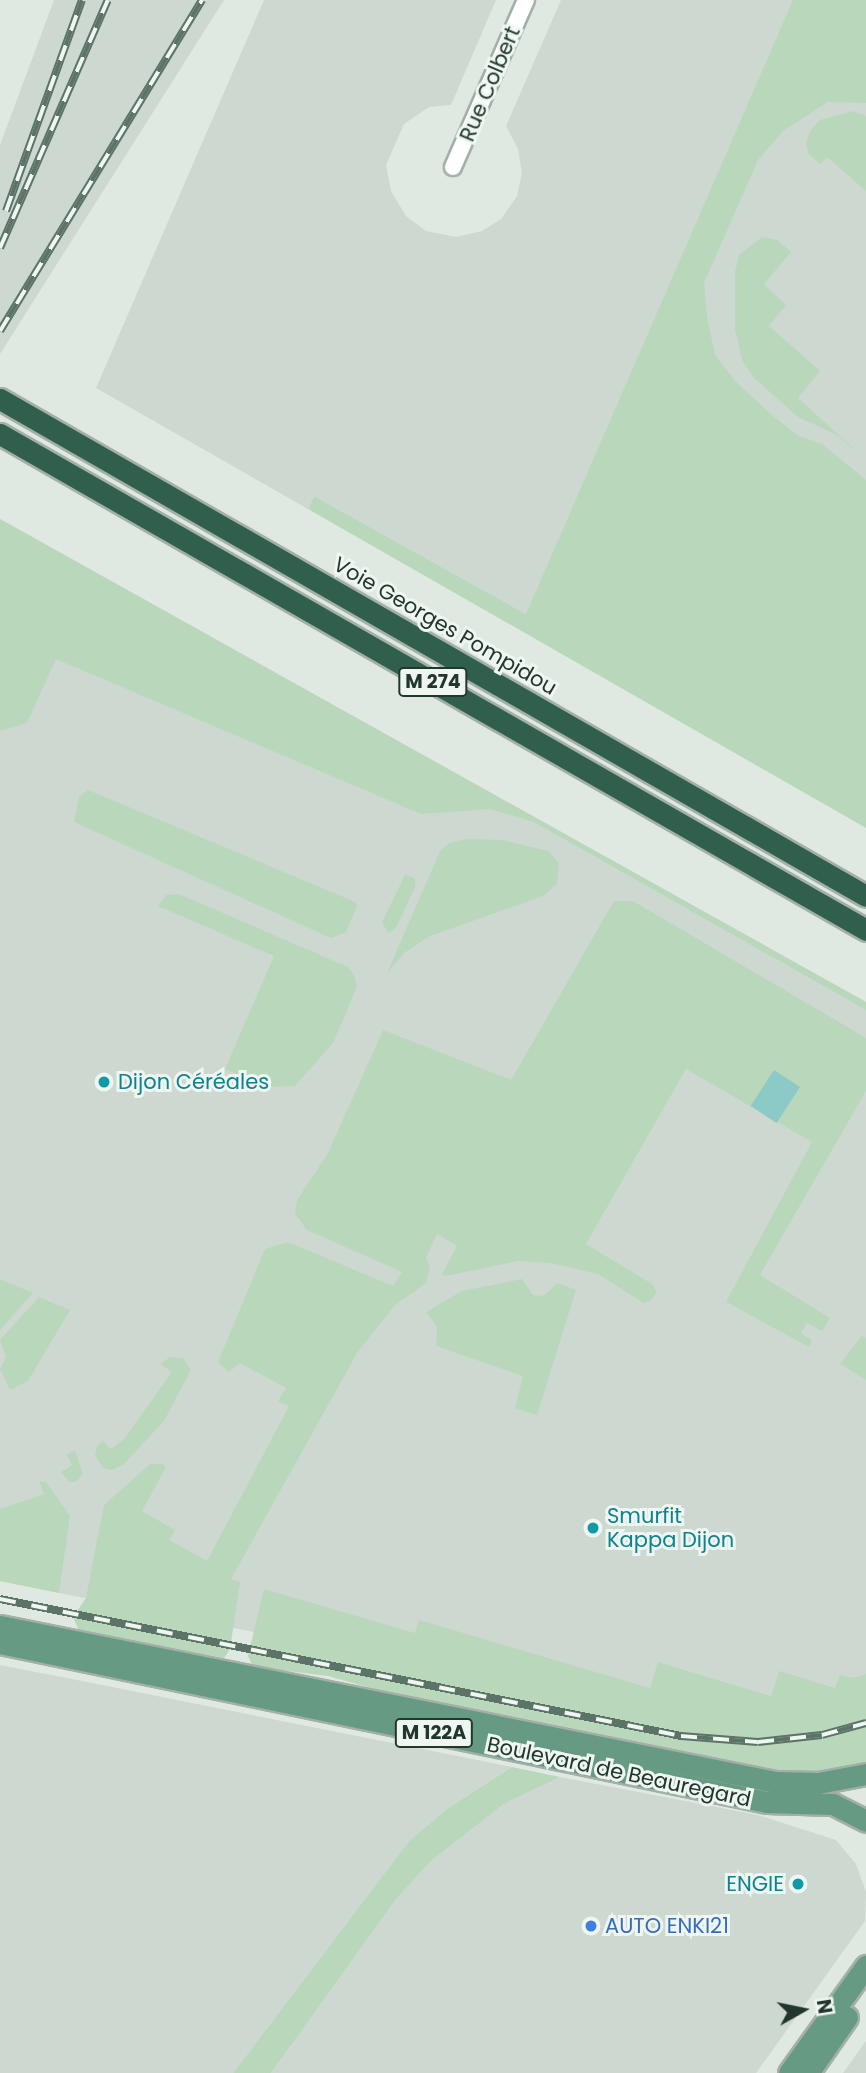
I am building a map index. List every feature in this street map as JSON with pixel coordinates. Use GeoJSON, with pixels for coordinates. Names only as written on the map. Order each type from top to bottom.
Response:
{"type":"FeatureCollection","features":[{"type":"Feature","properties":{"kind":"highway","name":"Voie Georges Pompidou"},"geometry":{"type":"LineString","coordinates":[[0,399],[866,896]]}},
{"type":"Feature","properties":{"kind":"highway","name":"M 274"},"geometry":{"type":"LineString","coordinates":[[0,434],[866,930]]}},
{"type":"Feature","properties":{"kind":"main road","name":"Boulevard de Beauregard"},"geometry":{"type":"LineString","coordinates":[[0,1626],[775,1782],[818,1783],[866,1774]]}},
{"type":"Feature","properties":{"kind":"main road","name":"Boulevard de Beauregard"},"geometry":{"type":"LineString","coordinates":[[0,1643],[767,1802],[833,1804],[866,1821]]}},
{"type":"Feature","properties":{"kind":"main road"},"geometry":{"type":"LineString","coordinates":[[789,2073],[866,1966]]}},
{"type":"Feature","properties":{"kind":"main road"},"geometry":{"type":"LineString","coordinates":[[808,2073],[866,1990]]}},
{"type":"Feature","properties":{"kind":"street","name":"Rue Colbert"},"geometry":{"type":"LineString","coordinates":[[453,167],[526,0]]}},
{"type":"Feature","properties":{"kind":"shaded area"},"geometry":{"type":"Polygon","coordinates":[[[54,0],[224,0],[0,354],[0,145],[54,0]]]}},
{"type":"Feature","properties":{"kind":"shaded area"},"geometry":{"type":"Polygon","coordinates":[[[264,0],[496,0],[451,105],[429,107],[404,124],[386,165],[391,191],[406,216],[426,231],[456,237],[482,231],[501,219],[517,196],[522,173],[518,149],[506,126],[561,0],[866,0],[866,779],[553,629],[314,496],[308,509],[96,388],[264,0]]]}},
{"type":"Feature","properties":{"kind":"shaded area"},"geometry":{"type":"Polygon","coordinates":[[[0,519],[866,1002],[866,1705],[667,1715],[0,1581],[0,519]]]}},
{"type":"Feature","properties":{"kind":"shaded area"},"geometry":{"type":"Polygon","coordinates":[[[0,1665],[512,1767],[448,1808],[409,1841],[233,2073],[0,2073],[0,1665]]]}},
{"type":"Feature","properties":{"kind":"shaded area"},"geometry":{"type":"Polygon","coordinates":[[[560,1777],[758,1815],[836,1840],[856,1864],[866,1892],[865,1921],[756,2073],[271,2073],[397,1898],[431,1861],[504,1804],[560,1777]]]}},
{"type":"Feature","properties":{"kind":"shaded area"},"geometry":{"type":"Polygon","coordinates":[[[866,2041],[866,2073],[843,2073],[866,2041]]]}},
{"type":"Feature","properties":{"kind":"green space"},"geometry":{"type":"Polygon","coordinates":[[[793,0],[866,0],[866,103],[828,102],[783,131],[758,160],[704,283],[715,355],[737,383],[799,436],[822,444],[866,480],[866,828],[308,509],[314,496],[526,614],[793,0]]]}},
{"type":"Feature","properties":{"kind":"green space"},"geometry":{"type":"Polygon","coordinates":[[[853,111],[866,116],[866,191],[827,157],[820,164],[808,153],[806,144],[810,131],[820,120],[853,111]]]}},
{"type":"Feature","properties":{"kind":"green space"},"geometry":{"type":"Polygon","coordinates":[[[762,237],[777,240],[791,252],[764,284],[786,305],[769,326],[820,371],[798,398],[866,460],[837,435],[798,417],[753,377],[742,360],[735,330],[735,272],[739,255],[762,237]]]}},
{"type":"Feature","properties":{"kind":"green space"},"geometry":{"type":"Polygon","coordinates":[[[0,519],[866,1002],[866,1010],[534,822],[490,809],[421,814],[56,659],[27,723],[0,731],[0,519]]]}},
{"type":"Feature","properties":{"kind":"green space"},"geometry":{"type":"Polygon","coordinates":[[[88,790],[353,901],[358,904],[346,932],[331,938],[74,822],[79,797],[88,790]]]}},
{"type":"Feature","properties":{"kind":"green space"},"geometry":{"type":"Polygon","coordinates":[[[467,839],[503,840],[548,851],[559,863],[557,884],[543,896],[430,936],[404,953],[387,973],[440,851],[449,843],[467,839]]]}},
{"type":"Feature","properties":{"kind":"green space"},"geometry":{"type":"Polygon","coordinates":[[[405,875],[415,878],[415,887],[396,928],[388,933],[382,922],[405,875]]]}},
{"type":"Feature","properties":{"kind":"green space"},"geometry":{"type":"Polygon","coordinates":[[[179,894],[348,967],[354,975],[357,987],[333,1043],[295,1086],[269,1087],[225,1069],[274,956],[158,906],[166,895],[179,894]]]}},
{"type":"Feature","properties":{"kind":"green space"},"geometry":{"type":"Polygon","coordinates":[[[614,901],[633,901],[866,1038],[866,1091],[760,1275],[830,1318],[822,1331],[807,1323],[801,1333],[812,1340],[809,1347],[726,1302],[812,1142],[686,1069],[586,1244],[652,1284],[657,1292],[651,1300],[644,1303],[598,1274],[551,1263],[518,1261],[446,1276],[442,1274],[457,1246],[437,1234],[426,1258],[430,1267],[426,1283],[395,1305],[357,1353],[231,1579],[240,1582],[230,1649],[224,1658],[80,1633],[73,1617],[86,1598],[104,1505],[150,1464],[163,1464],[166,1467],[142,1511],[175,1530],[169,1540],[207,1561],[289,1406],[278,1401],[286,1388],[240,1363],[229,1372],[218,1362],[265,1249],[288,1242],[393,1286],[402,1272],[307,1230],[295,1214],[297,1200],[327,1155],[383,1030],[511,1080],[614,901]]]}},
{"type":"Feature","properties":{"kind":"green space"},"geometry":{"type":"Polygon","coordinates":[[[0,1279],[33,1293],[0,1330],[0,1279]]]}},
{"type":"Feature","properties":{"kind":"green space"},"geometry":{"type":"Polygon","coordinates":[[[522,1279],[533,1295],[543,1296],[558,1283],[576,1290],[537,1415],[515,1408],[523,1376],[436,1346],[437,1327],[426,1312],[462,1291],[522,1279]]]}},
{"type":"Feature","properties":{"kind":"green space"},"geometry":{"type":"Polygon","coordinates":[[[39,1297],[70,1310],[28,1381],[10,1390],[0,1369],[6,1357],[0,1340],[39,1297]]]}},
{"type":"Feature","properties":{"kind":"green space"},"geometry":{"type":"Polygon","coordinates":[[[861,1336],[866,1338],[866,1380],[840,1364],[861,1336]]]}},
{"type":"Feature","properties":{"kind":"green space"},"geometry":{"type":"Polygon","coordinates":[[[170,1357],[183,1358],[191,1370],[164,1421],[123,1465],[112,1470],[103,1468],[95,1455],[97,1446],[103,1441],[111,1449],[123,1440],[172,1372],[160,1364],[170,1357]]]}},
{"type":"Feature","properties":{"kind":"green space"},"geometry":{"type":"Polygon","coordinates":[[[75,1450],[83,1474],[76,1482],[69,1482],[61,1472],[72,1465],[67,1455],[75,1450]]]}},
{"type":"Feature","properties":{"kind":"green space"},"geometry":{"type":"Polygon","coordinates":[[[39,1481],[46,1482],[70,1516],[59,1593],[0,1581],[0,1509],[44,1494],[39,1481]]]}},
{"type":"Feature","properties":{"kind":"green space"},"geometry":{"type":"Polygon","coordinates":[[[264,1589],[415,1633],[419,1620],[650,1688],[658,1662],[771,1696],[779,1671],[835,1688],[840,1675],[853,1678],[866,1674],[866,1763],[832,1774],[763,1774],[410,1699],[328,1676],[253,1667],[248,1656],[264,1589]]]}},
{"type":"Feature","properties":{"kind":"green space"},"geometry":{"type":"Polygon","coordinates":[[[512,1767],[560,1777],[504,1804],[431,1861],[397,1898],[271,2073],[233,2073],[409,1841],[448,1808],[512,1767]]]}},
{"type":"Feature","properties":{"kind":"water"},"geometry":{"type":"Polygon","coordinates":[[[774,1070],[800,1087],[777,1123],[751,1106],[774,1070]]]}},
{"type":"Feature","properties":{"kind":"railway"},"geometry":{"type":"LineString","coordinates":[[6,211],[82,0]]}},
{"type":"Feature","properties":{"kind":"railway"},"geometry":{"type":"LineString","coordinates":[[0,248],[108,0]]}},
{"type":"Feature","properties":{"kind":"railway"},"geometry":{"type":"LineString","coordinates":[[0,331],[202,0]]}},
{"type":"Feature","properties":{"kind":"railway"},"geometry":{"type":"LineString","coordinates":[[0,1599],[681,1736],[758,1742],[822,1735],[866,1723]]}},
{"type":"Feature","properties":{"kind":"place","name":"Dijon Céréales"},"geometry":{"type":"Point","coordinates":[104,1082]}},
{"type":"Feature","properties":{"kind":"place","name":"Smurfit Kappa Dijon"},"geometry":{"type":"Point","coordinates":[593,1528]}},
{"type":"Feature","properties":{"kind":"place","name":"ENGIE"},"geometry":{"type":"Point","coordinates":[798,1884]}},
{"type":"Feature","properties":{"kind":"place","name":"AUTO ENKI21"},"geometry":{"type":"Point","coordinates":[591,1926]}}]}
